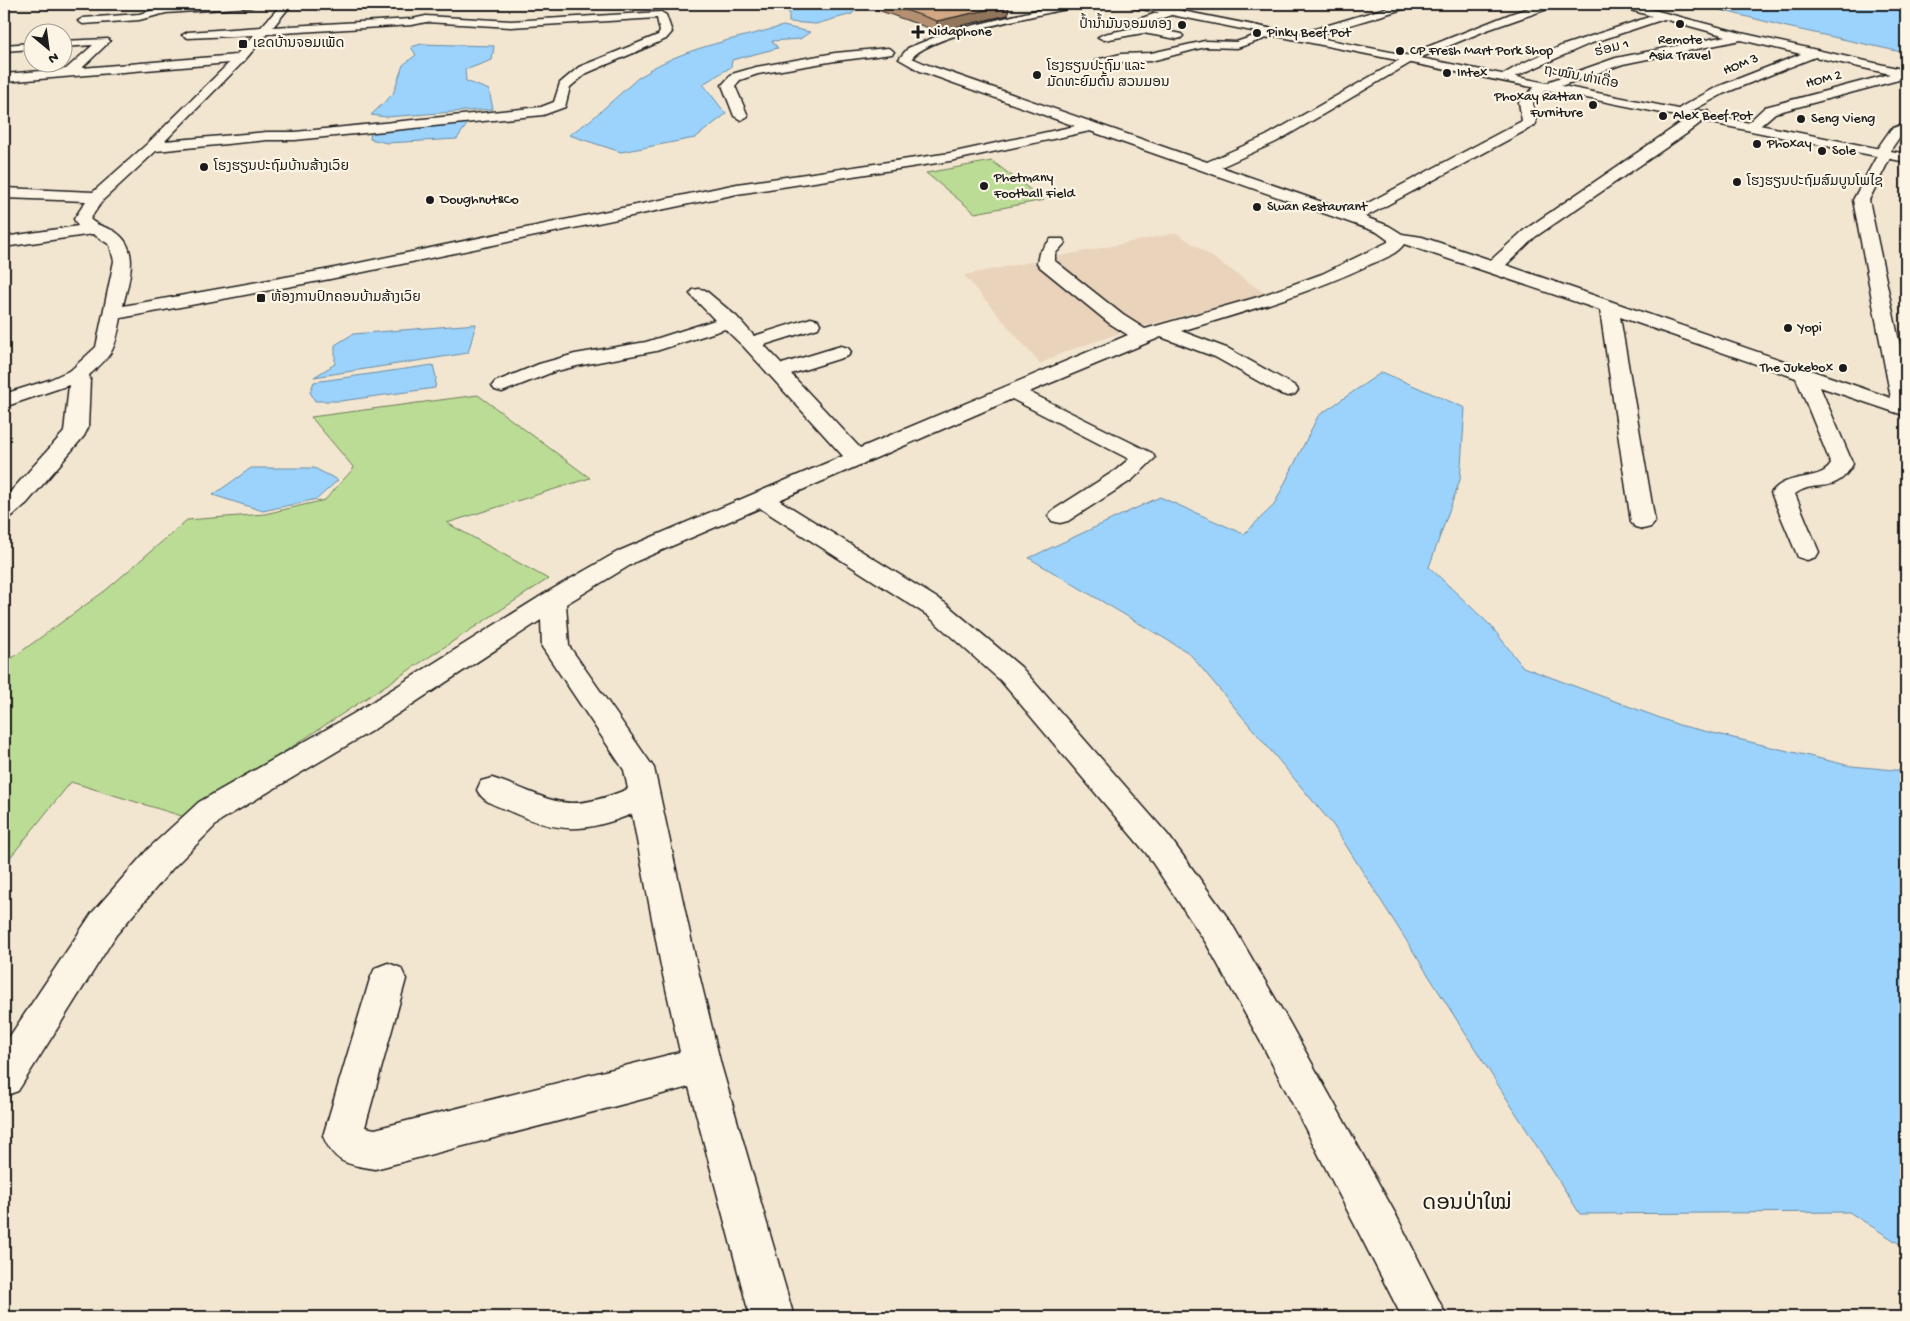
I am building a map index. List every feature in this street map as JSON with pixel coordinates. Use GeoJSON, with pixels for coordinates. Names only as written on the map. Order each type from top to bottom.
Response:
{"type":"FeatureCollection","features":[{"type":"Feature","properties":{"kind":"street"},"geometry":{"type":"LineString","coordinates":[[4,7],[8,4]]}},
{"type":"Feature","properties":{"kind":"street"},"geometry":{"type":"LineString","coordinates":[[83,20],[139,16],[166,10],[251,4]]}},
{"type":"Feature","properties":{"kind":"street"},"geometry":{"type":"LineString","coordinates":[[4,400],[48,387],[78,374],[96,360],[105,348],[123,261],[123,251],[117,240],[82,222],[82,218],[97,197],[152,147],[240,58],[287,4]]}},
{"type":"Feature","properties":{"kind":"street"},"geometry":{"type":"LineString","coordinates":[[741,116],[728,85],[736,77],[798,63],[914,48],[943,36],[1075,4]]}},
{"type":"Feature","properties":{"kind":"street","name":"ຖະໝົນ ທ່າເດື່ອ"},"geometry":{"type":"LineString","coordinates":[[1132,4],[1306,35],[1548,85],[1885,151],[1906,153]]}},
{"type":"Feature","properties":{"kind":"street","name":"ຖະໝົນ ທ່າເດື່ອ"},"geometry":{"type":"LineString","coordinates":[[1151,4],[1272,33],[1508,75],[1548,85]]}},
{"type":"Feature","properties":{"kind":"street"},"geometry":{"type":"LineString","coordinates":[[1143,30],[1134,24],[1198,4]]}},
{"type":"Feature","properties":{"kind":"street"},"geometry":{"type":"LineString","coordinates":[[1209,167],[1272,139],[1414,58],[1459,36],[1495,22],[1552,4]]}},
{"type":"Feature","properties":{"kind":"street"},"geometry":{"type":"LineString","coordinates":[[1620,4],[1810,54],[1906,74]]}},
{"type":"Feature","properties":{"kind":"street"},"geometry":{"type":"LineString","coordinates":[[1306,35],[1398,5]]}},
{"type":"Feature","properties":{"kind":"street"},"geometry":{"type":"LineString","coordinates":[[188,35],[412,22],[426,19],[449,8]]}},
{"type":"Feature","properties":{"kind":"street"},"geometry":{"type":"LineString","coordinates":[[152,147],[294,136],[543,111],[560,104],[564,86],[583,70],[662,37],[666,32],[660,15],[511,24],[426,19]]}},
{"type":"Feature","properties":{"kind":"street"},"geometry":{"type":"LineString","coordinates":[[1508,75],[1567,48],[1612,31],[1665,16]]}},
{"type":"Feature","properties":{"kind":"street"},"geometry":{"type":"LineString","coordinates":[[1104,38],[1143,30],[1178,36]]}},
{"type":"Feature","properties":{"kind":"street"},"geometry":{"type":"LineString","coordinates":[[1100,63],[1121,58],[1151,57],[1204,44],[1237,45],[1272,33]]}},
{"type":"Feature","properties":{"kind":"street","name":"ຮ່ອມ 1"},"geometry":{"type":"LineString","coordinates":[[1548,85],[1620,61],[1739,36]]}},
{"type":"Feature","properties":{"kind":"street"},"geometry":{"type":"LineString","coordinates":[[72,43],[104,41],[72,70]]}},
{"type":"Feature","properties":{"kind":"street"},"geometry":{"type":"LineString","coordinates":[[4,48],[22,47]]}},
{"type":"Feature","properties":{"kind":"street"},"geometry":{"type":"LineString","coordinates":[[904,57],[914,48]]}},
{"type":"Feature","properties":{"kind":"street"},"geometry":{"type":"LineString","coordinates":[[888,52],[891,55],[904,57],[908,62],[1384,229],[1397,238],[1416,241],[1494,267],[1904,409]]}},
{"type":"Feature","properties":{"kind":"street","name":"HOM 3"},"geometry":{"type":"LineString","coordinates":[[1494,267],[1529,234],[1681,131],[1721,90],[1810,54]]}},
{"type":"Feature","properties":{"kind":"street"},"geometry":{"type":"LineString","coordinates":[[72,72],[240,58]]}},
{"type":"Feature","properties":{"kind":"street"},"geometry":{"type":"LineString","coordinates":[[4,78],[70,72]]}},
{"type":"Feature","properties":{"kind":"street","name":"HOM 2"},"geometry":{"type":"LineString","coordinates":[[1755,123],[1770,110],[1906,74]]}},
{"type":"Feature","properties":{"kind":"street"},"geometry":{"type":"LineString","coordinates":[[1352,218],[1528,123],[1526,102],[1548,85]]}},
{"type":"Feature","properties":{"kind":"street","name":"ຖະໝົນ ທ່າເດື່ອ"},"geometry":{"type":"LineString","coordinates":[[1696,114],[1755,123],[1885,151],[1906,158]]}},
{"type":"Feature","properties":{"kind":"street"},"geometry":{"type":"LineString","coordinates":[[112,314],[330,274],[713,194],[950,157],[1093,126]]}},
{"type":"Feature","properties":{"kind":"street"},"geometry":{"type":"LineString","coordinates":[[1904,409],[1861,200],[1896,132],[1906,127]]}},
{"type":"Feature","properties":{"kind":"street"},"geometry":{"type":"LineString","coordinates":[[4,193],[97,197]]}},
{"type":"Feature","properties":{"kind":"street"},"geometry":{"type":"LineString","coordinates":[[4,242],[94,229]]}},
{"type":"Feature","properties":{"kind":"street"},"geometry":{"type":"LineString","coordinates":[[4,1078],[104,924],[160,859],[210,811],[363,722],[553,600],[628,556],[760,498],[1151,333],[1264,301],[1328,278],[1390,249],[1396,244],[1397,238]]}},
{"type":"Feature","properties":{"kind":"street"},"geometry":{"type":"LineString","coordinates":[[1057,242],[1047,253],[1046,262],[1116,319],[1151,333],[1222,353],[1288,390]]}},
{"type":"Feature","properties":{"kind":"street"},"geometry":{"type":"LineString","coordinates":[[699,294],[730,321],[856,457]]}},
{"type":"Feature","properties":{"kind":"street"},"geometry":{"type":"LineString","coordinates":[[1609,306],[1643,522]]}},
{"type":"Feature","properties":{"kind":"street"},"geometry":{"type":"LineString","coordinates":[[502,386],[546,368],[575,360],[649,347],[730,321]]}},
{"type":"Feature","properties":{"kind":"street"},"geometry":{"type":"LineString","coordinates":[[751,343],[811,324]]}},
{"type":"Feature","properties":{"kind":"street"},"geometry":{"type":"LineString","coordinates":[[778,372],[842,352]]}},
{"type":"Feature","properties":{"kind":"street"},"geometry":{"type":"LineString","coordinates":[[4,511],[30,488],[74,434],[77,428],[80,379],[78,374]]}},
{"type":"Feature","properties":{"kind":"street"},"geometry":{"type":"LineString","coordinates":[[1804,374],[1842,464],[1840,471],[1828,480],[1799,484],[1788,488],[1784,493],[1807,552]]}},
{"type":"Feature","properties":{"kind":"street"},"geometry":{"type":"LineString","coordinates":[[1013,392],[1144,458],[1124,474],[1060,516]]}},
{"type":"Feature","properties":{"kind":"street"},"geometry":{"type":"LineString","coordinates":[[760,498],[936,609],[1011,674],[1157,844],[1218,932],[1380,1228],[1425,1317]]}},
{"type":"Feature","properties":{"kind":"street"},"geometry":{"type":"LineString","coordinates":[[553,600],[556,647],[639,768],[679,966],[702,1065],[772,1317]]}},
{"type":"Feature","properties":{"kind":"street"},"geometry":{"type":"LineString","coordinates":[[492,790],[552,814],[574,817],[598,813],[645,795]]}},
{"type":"Feature","properties":{"kind":"street"},"geometry":{"type":"LineString","coordinates":[[388,979],[343,1136],[351,1145],[375,1149],[702,1065]]}},
{"type":"Feature","properties":{"kind":"shaded area"},"geometry":{"type":"Polygon","coordinates":[[[1177,233],[1266,294],[1132,329],[1064,352],[1040,364],[964,275],[1177,233]]]}},
{"type":"Feature","properties":{"kind":"green space","name":"Phetmany Football Field"},"geometry":{"type":"Polygon","coordinates":[[[992,161],[1044,200],[975,213],[926,173],[992,161]]]}},
{"type":"Feature","properties":{"kind":"green space"},"geometry":{"type":"Polygon","coordinates":[[[478,395],[590,478],[447,523],[548,579],[185,817],[71,782],[4,865],[4,664],[106,590],[187,520],[265,514],[325,500],[354,468],[311,417],[478,395]]]}},
{"type":"Feature","properties":{"kind":"water"},"geometry":{"type":"Polygon","coordinates":[[[793,4],[861,4],[852,14],[816,24],[789,22],[789,10],[793,4]]]}},
{"type":"Feature","properties":{"kind":"water"},"geometry":{"type":"Polygon","coordinates":[[[1697,4],[1906,4],[1906,53],[1787,27],[1697,4]]]}},
{"type":"Feature","properties":{"kind":"water"},"geometry":{"type":"Polygon","coordinates":[[[783,26],[810,32],[800,39],[772,41],[778,48],[732,60],[731,67],[703,84],[726,114],[695,138],[621,152],[569,135],[592,119],[649,70],[698,49],[783,26]]]}},
{"type":"Feature","properties":{"kind":"water"},"geometry":{"type":"Polygon","coordinates":[[[421,44],[494,46],[492,60],[465,70],[466,81],[489,90],[493,109],[386,117],[371,115],[393,94],[403,65],[416,55],[411,47],[421,44]]]}},
{"type":"Feature","properties":{"kind":"water"},"geometry":{"type":"Polygon","coordinates":[[[460,121],[468,123],[457,139],[387,143],[370,139],[371,130],[460,121]]]}},
{"type":"Feature","properties":{"kind":"water"},"geometry":{"type":"Polygon","coordinates":[[[476,324],[468,353],[314,377],[335,364],[335,345],[353,334],[476,324]]]}},
{"type":"Feature","properties":{"kind":"water"},"geometry":{"type":"Polygon","coordinates":[[[433,365],[436,377],[435,388],[341,401],[315,401],[310,392],[314,382],[433,365]]]}},
{"type":"Feature","properties":{"kind":"water"},"geometry":{"type":"Polygon","coordinates":[[[1382,372],[1465,408],[1460,480],[1429,567],[1491,626],[1523,667],[1679,725],[1851,766],[1906,771],[1906,1248],[1849,1212],[1580,1214],[1333,825],[1189,653],[1029,558],[1160,497],[1244,534],[1274,505],[1318,416],[1382,372]]]}},
{"type":"Feature","properties":{"kind":"water"},"geometry":{"type":"Polygon","coordinates":[[[251,468],[314,468],[338,480],[317,499],[263,511],[213,495],[251,468]]]}},
{"type":"Feature","properties":{"kind":"building"},"geometry":{"type":"Polygon","coordinates":[[[888,4],[1004,4],[1009,5],[937,21],[888,4]]]}},
{"type":"Feature","properties":{"kind":"place","name":"Remote Asia Travel"},"geometry":{"type":"Point","coordinates":[1680,24]}},
{"type":"Feature","properties":{"kind":"place","name":"ປ້ຳນ້ຳມັນຈອມທອງ"},"geometry":{"type":"Point","coordinates":[1182,25]}},
{"type":"Feature","properties":{"kind":"place","name":"Nidaphone"},"geometry":{"type":"Point","coordinates":[918,32]}},
{"type":"Feature","properties":{"kind":"place","name":"Pinky Beef Pot"},"geometry":{"type":"Point","coordinates":[1257,33]}},
{"type":"Feature","properties":{"kind":"place","name":"ເຂດບ້ານຈອມເພັດ"},"geometry":{"type":"Point","coordinates":[243,44]}},
{"type":"Feature","properties":{"kind":"place","name":"CP Fresh Mart Pork Shop"},"geometry":{"type":"Point","coordinates":[1400,51]}},
{"type":"Feature","properties":{"kind":"place","name":"Intex"},"geometry":{"type":"Point","coordinates":[1447,73]}},
{"type":"Feature","properties":{"kind":"place","name":"ໂຮງຮຽນປະຖົມ ແລະ ມັດທະຍົມຕົ້ນ ສວນມອນ"},"geometry":{"type":"Point","coordinates":[1037,75]}},
{"type":"Feature","properties":{"kind":"place","name":"Phoxay Rattan Furniture"},"geometry":{"type":"Point","coordinates":[1593,105]}},
{"type":"Feature","properties":{"kind":"place","name":"Alex Beef Pot"},"geometry":{"type":"Point","coordinates":[1663,116]}},
{"type":"Feature","properties":{"kind":"place","name":"Seng Vieng"},"geometry":{"type":"Point","coordinates":[1801,119]}},
{"type":"Feature","properties":{"kind":"place","name":"Phoxay"},"geometry":{"type":"Point","coordinates":[1757,144]}},
{"type":"Feature","properties":{"kind":"place","name":"Sole"},"geometry":{"type":"Point","coordinates":[1822,151]}},
{"type":"Feature","properties":{"kind":"place","name":"ໂຮງຮຽນປະຖົມບ້ານສ້າງເວົຍ"},"geometry":{"type":"Point","coordinates":[204,167]}},
{"type":"Feature","properties":{"kind":"place","name":"ໂຮງຮຽນປະຖົມສົມບູນໂພໄຊ"},"geometry":{"type":"Point","coordinates":[1737,182]}},
{"type":"Feature","properties":{"kind":"place","name":"Phetmany Football Field"},"geometry":{"type":"Point","coordinates":[984,186]}},
{"type":"Feature","properties":{"kind":"place","name":"Doughnut&Co"},"geometry":{"type":"Point","coordinates":[430,200]}},
{"type":"Feature","properties":{"kind":"place","name":"Swan Restaurant"},"geometry":{"type":"Point","coordinates":[1257,207]}},
{"type":"Feature","properties":{"kind":"place","name":"ຫ້ອງການປົກຄອນບ້າມສ້າງເວົຍ"},"geometry":{"type":"Point","coordinates":[261,298]}},
{"type":"Feature","properties":{"kind":"place","name":"Yopi"},"geometry":{"type":"Point","coordinates":[1788,328]}},
{"type":"Feature","properties":{"kind":"place","name":"The Jukebox"},"geometry":{"type":"Point","coordinates":[1843,368]}},
{"type":"Feature","properties":{"kind":"district","name":"ດອນປ່າໃໝ່"},"geometry":{"type":"Point","coordinates":[1467,1205]}}]}
